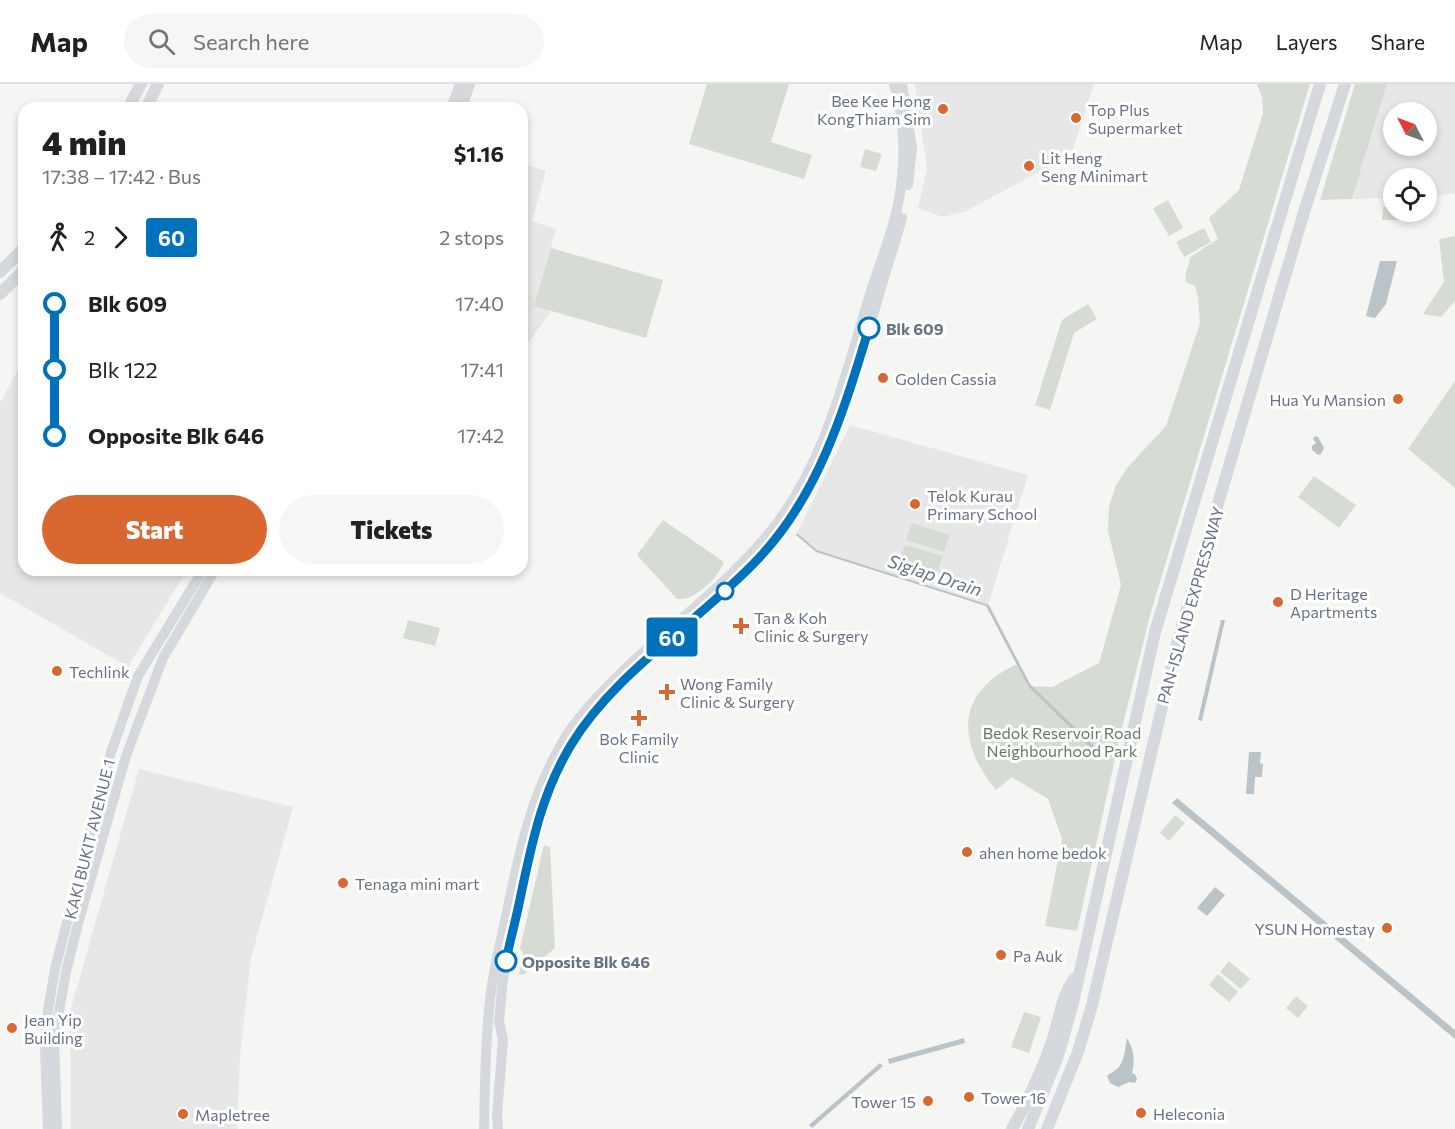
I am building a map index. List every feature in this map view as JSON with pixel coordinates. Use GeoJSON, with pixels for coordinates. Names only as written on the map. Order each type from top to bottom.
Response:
{"type":"FeatureCollection","features":[{"type":"Feature","properties":{"kind":"highway"},"geometry":{"type":"LineString","coordinates":[[131,102],[141,84]]}},
{"type":"Feature","properties":{"kind":"highway"},"geometry":{"type":"LineString","coordinates":[[149,102],[158,84]]}},
{"type":"Feature","properties":{"kind":"highway","name":"PAN-ISLAND EXPRESSWAY"},"geometry":{"type":"LineString","coordinates":[[1028,1129],[1058,1056],[1080,972],[1155,632],[1320,84]]}},
{"type":"Feature","properties":{"kind":"highway","name":"PAN-ISLAND EXPRESSWAY"},"geometry":{"type":"LineString","coordinates":[[1051,1126],[1078,1052],[1092,1005],[1178,639],[1304,212],[1345,84]]}},
{"type":"Feature","properties":{"kind":"highway"},"geometry":{"type":"LineString","coordinates":[[0,272],[18,254]]}},
{"type":"Feature","properties":{"kind":"highway"},"geometry":{"type":"LineString","coordinates":[[0,294],[18,276]]}},
{"type":"Feature","properties":{"kind":"highway"},"geometry":{"type":"LineString","coordinates":[[1012,1129],[1036,1081],[1067,992],[1080,972]]}},
{"type":"Feature","properties":{"kind":"main road"},"geometry":{"type":"LineString","coordinates":[[453,102],[460,84]]}},
{"type":"Feature","properties":{"kind":"main road"},"geometry":{"type":"LineString","coordinates":[[464,102],[470,84]]}},
{"type":"Feature","properties":{"kind":"main road"},"geometry":{"type":"LineString","coordinates":[[484,1129],[490,997],[516,868],[534,800],[564,740],[585,711],[638,656],[751,554],[796,496],[811,468],[834,412],[895,218],[902,180],[903,150],[894,84]]}},
{"type":"Feature","properties":{"kind":"main road"},"geometry":{"type":"LineString","coordinates":[[498,1129],[503,1041],[499,1021],[503,979],[543,802],[571,744],[600,706],[758,560],[781,532],[818,472],[843,415],[901,220],[909,181],[912,148],[902,84]]}},
{"type":"Feature","properties":{"kind":"main road","name":"KAKI BUKIT AVENUE 1"},"geometry":{"type":"LineString","coordinates":[[48,1129],[45,1088],[48,1010],[55,969],[111,752],[138,676],[199,576]]}},
{"type":"Feature","properties":{"kind":"main road","name":"KAKI BUKIT AVENUE 1"},"geometry":{"type":"LineString","coordinates":[[57,1129],[54,1040],[66,972],[78,924],[128,750],[163,658],[211,576]]}},
{"type":"Feature","properties":{"kind":"shaded area"},"geometry":{"type":"Polygon","coordinates":[[[915,84],[1094,84],[1071,155],[966,211],[943,217],[918,208],[927,169],[915,84]]]}},
{"type":"Feature","properties":{"kind":"shaded area"},"geometry":{"type":"Polygon","coordinates":[[[1387,84],[1455,84],[1455,193],[1437,196],[1437,168],[1383,168],[1383,198],[1352,199],[1387,84]]]}},
{"type":"Feature","properties":{"kind":"shaded area"},"geometry":{"type":"Polygon","coordinates":[[[528,165],[546,171],[532,221],[556,229],[535,306],[551,311],[528,344],[528,165]]]}},
{"type":"Feature","properties":{"kind":"shaded area"},"geometry":{"type":"Polygon","coordinates":[[[1380,261],[1397,261],[1386,304],[1375,318],[1366,316],[1380,261]]]}},
{"type":"Feature","properties":{"kind":"shaded area"},"geometry":{"type":"Polygon","coordinates":[[[18,369],[18,576],[183,576],[128,667],[0,593],[0,403],[18,369]]]}},
{"type":"Feature","properties":{"kind":"shaded area","name":"Telok Kurau Primary School"},"geometry":{"type":"Polygon","coordinates":[[[850,425],[1028,475],[988,605],[817,550],[797,533],[850,425]]]}},
{"type":"Feature","properties":{"kind":"shaded area"},"geometry":{"type":"Polygon","coordinates":[[[1315,436],[1324,448],[1318,455],[1312,450],[1312,446],[1316,443],[1313,439],[1315,436]]]}},
{"type":"Feature","properties":{"kind":"shaded area"},"geometry":{"type":"Polygon","coordinates":[[[797,533],[817,550],[989,605],[1030,684],[1095,747],[1107,754],[1105,757],[1093,750],[1028,686],[986,606],[816,552],[796,535],[797,533]]]}},
{"type":"Feature","properties":{"kind":"shaded area"},"geometry":{"type":"Polygon","coordinates":[[[1221,620],[1225,620],[1202,721],[1198,720],[1221,620]]]}},
{"type":"Feature","properties":{"kind":"shaded area"},"geometry":{"type":"Polygon","coordinates":[[[1249,752],[1261,752],[1260,763],[1263,764],[1262,777],[1255,777],[1254,794],[1246,794],[1249,752]]]}},
{"type":"Feature","properties":{"kind":"shaded area"},"geometry":{"type":"Polygon","coordinates":[[[139,769],[293,807],[251,958],[240,1055],[237,1129],[71,1129],[70,1012],[139,769]]]}},
{"type":"Feature","properties":{"kind":"shaded area"},"geometry":{"type":"Polygon","coordinates":[[[1177,798],[1455,1030],[1455,1039],[1172,803],[1177,798]]]}},
{"type":"Feature","properties":{"kind":"shaded area"},"geometry":{"type":"Polygon","coordinates":[[[1215,887],[1225,895],[1207,916],[1197,908],[1215,887]]]}},
{"type":"Feature","properties":{"kind":"shaded area"},"geometry":{"type":"Polygon","coordinates":[[[964,1038],[965,1043],[889,1064],[888,1059],[964,1038]]]}},
{"type":"Feature","properties":{"kind":"shaded area"},"geometry":{"type":"Polygon","coordinates":[[[1127,1038],[1133,1055],[1132,1073],[1137,1079],[1135,1083],[1129,1082],[1118,1087],[1110,1083],[1107,1076],[1120,1065],[1127,1038]]]}},
{"type":"Feature","properties":{"kind":"shaded area"},"geometry":{"type":"Polygon","coordinates":[[[880,1063],[883,1066],[812,1128],[809,1125],[880,1063]]]}},
{"type":"Feature","properties":{"kind":"green space"},"geometry":{"type":"Polygon","coordinates":[[[707,84],[789,84],[771,142],[812,155],[804,179],[689,144],[707,84]]]}},
{"type":"Feature","properties":{"kind":"green space","name":"Bedok Reservoir Road Neighbourhood Park"},"geometry":{"type":"Polygon","coordinates":[[[1257,84],[1310,84],[1151,612],[1120,736],[1077,931],[1045,926],[1062,839],[1048,799],[1012,777],[996,790],[983,773],[969,738],[968,721],[972,705],[981,690],[995,677],[1015,665],[1028,686],[1052,687],[1099,663],[1121,585],[1108,531],[1109,507],[1115,487],[1127,468],[1166,426],[1200,323],[1195,286],[1186,282],[1185,279],[1190,257],[1218,239],[1209,218],[1239,190],[1263,113],[1262,97],[1257,84]]]}},
{"type":"Feature","properties":{"kind":"green space"},"geometry":{"type":"Polygon","coordinates":[[[1355,84],[1387,84],[1352,199],[1320,200],[1355,84]]]}},
{"type":"Feature","properties":{"kind":"green space"},"geometry":{"type":"Polygon","coordinates":[[[865,149],[882,154],[876,171],[860,167],[865,149]]]}},
{"type":"Feature","properties":{"kind":"green space"},"geometry":{"type":"Polygon","coordinates":[[[1168,200],[1183,228],[1169,236],[1153,208],[1168,200]]]}},
{"type":"Feature","properties":{"kind":"green space"},"geometry":{"type":"Polygon","coordinates":[[[1204,228],[1211,242],[1184,257],[1176,242],[1204,228]]]}},
{"type":"Feature","properties":{"kind":"green space"},"geometry":{"type":"Polygon","coordinates":[[[1455,236],[1455,301],[1441,317],[1423,314],[1444,282],[1439,239],[1455,236]]]}},
{"type":"Feature","properties":{"kind":"green space"},"geometry":{"type":"Polygon","coordinates":[[[551,248],[663,280],[646,338],[534,306],[551,248]]]}},
{"type":"Feature","properties":{"kind":"green space"},"geometry":{"type":"Polygon","coordinates":[[[1088,304],[1097,319],[1074,333],[1050,410],[1035,405],[1062,320],[1088,304]]]}},
{"type":"Feature","properties":{"kind":"green space"},"geometry":{"type":"Polygon","coordinates":[[[1455,381],[1455,488],[1408,449],[1455,381]]]}},
{"type":"Feature","properties":{"kind":"green space"},"geometry":{"type":"Polygon","coordinates":[[[1314,476],[1356,505],[1339,528],[1298,497],[1314,476]]]}},
{"type":"Feature","properties":{"kind":"green space"},"geometry":{"type":"Polygon","coordinates":[[[663,520],[724,562],[717,575],[705,587],[684,599],[677,599],[637,555],[663,520]]]}},
{"type":"Feature","properties":{"kind":"green space"},"geometry":{"type":"Polygon","coordinates":[[[912,523],[950,535],[944,552],[906,540],[912,523]]]}},
{"type":"Feature","properties":{"kind":"green space"},"geometry":{"type":"Polygon","coordinates":[[[905,545],[943,556],[937,574],[899,562],[905,545]]]}},
{"type":"Feature","properties":{"kind":"green space"},"geometry":{"type":"Polygon","coordinates":[[[408,620],[440,628],[435,646],[403,638],[408,620]]]}},
{"type":"Feature","properties":{"kind":"green space"},"geometry":{"type":"Polygon","coordinates":[[[1175,815],[1185,823],[1169,841],[1160,833],[1175,815]]]}},
{"type":"Feature","properties":{"kind":"green space"},"geometry":{"type":"Polygon","coordinates":[[[544,845],[550,847],[555,948],[523,975],[519,974],[523,953],[520,948],[544,845]]]}},
{"type":"Feature","properties":{"kind":"green space"},"geometry":{"type":"Polygon","coordinates":[[[1229,961],[1250,979],[1241,989],[1220,972],[1229,961]]]}},
{"type":"Feature","properties":{"kind":"green space"},"geometry":{"type":"Polygon","coordinates":[[[1218,974],[1238,992],[1229,1002],[1209,985],[1218,974]]]}},
{"type":"Feature","properties":{"kind":"green space"},"geometry":{"type":"Polygon","coordinates":[[[1296,996],[1308,1006],[1298,1018],[1286,1008],[1296,996]]]}},
{"type":"Feature","properties":{"kind":"green space"},"geometry":{"type":"Polygon","coordinates":[[[1024,1012],[1041,1017],[1029,1053],[1011,1047],[1024,1012]]]}},
{"type":"Feature","properties":{"kind":"bus line","name":"60"},"geometry":{"type":"LineString","coordinates":[[506,961],[543,802],[571,744],[609,695],[758,560],[775,540],[804,498],[831,444],[843,415],[869,328]]}},
{"type":"Feature","properties":{"kind":"place","name":"Bee Kee Hong KongThiam Sim"},"geometry":{"type":"Point","coordinates":[943,109]}},
{"type":"Feature","properties":{"kind":"place","name":"Top Plus Supermarket"},"geometry":{"type":"Point","coordinates":[1076,118]}},
{"type":"Feature","properties":{"kind":"place","name":"Lit Heng Seng Minimart"},"geometry":{"type":"Point","coordinates":[1029,166]}},
{"type":"Feature","properties":{"kind":"place","name":"Blk 609"},"geometry":{"type":"Point","coordinates":[869,328]}},
{"type":"Feature","properties":{"kind":"place","name":"Golden Cassia"},"geometry":{"type":"Point","coordinates":[883,378]}},
{"type":"Feature","properties":{"kind":"place","name":"Hua Yu Mansion"},"geometry":{"type":"Point","coordinates":[1398,399]}},
{"type":"Feature","properties":{"kind":"place","name":"Telok Kurau Primary School"},"geometry":{"type":"Point","coordinates":[915,504]}},
{"type":"Feature","properties":{"kind":"place","name":"D Heritage Apartments"},"geometry":{"type":"Point","coordinates":[1278,602]}},
{"type":"Feature","properties":{"kind":"place","name":"Tan & Koh Clinic & Surgery"},"geometry":{"type":"Point","coordinates":[741,626]}},
{"type":"Feature","properties":{"kind":"place","name":"Techlink"},"geometry":{"type":"Point","coordinates":[57,671]}},
{"type":"Feature","properties":{"kind":"place","name":"Wong Family Clinic & Surgery"},"geometry":{"type":"Point","coordinates":[667,692]}},
{"type":"Feature","properties":{"kind":"place","name":"Bok Family Clinic"},"geometry":{"type":"Point","coordinates":[639,718]}},
{"type":"Feature","properties":{"kind":"place","name":"ahen home bedok"},"geometry":{"type":"Point","coordinates":[967,852]}},
{"type":"Feature","properties":{"kind":"place","name":"Tenaga mini mart"},"geometry":{"type":"Point","coordinates":[343,883]}},
{"type":"Feature","properties":{"kind":"place","name":"YSUN Homestay"},"geometry":{"type":"Point","coordinates":[1387,928]}},
{"type":"Feature","properties":{"kind":"place","name":"Pa Auk"},"geometry":{"type":"Point","coordinates":[1001,955]}},
{"type":"Feature","properties":{"kind":"place","name":"Opposite Blk 646"},"geometry":{"type":"Point","coordinates":[506,961]}},
{"type":"Feature","properties":{"kind":"place","name":"Jean Yip Building"},"geometry":{"type":"Point","coordinates":[12,1028]}},
{"type":"Feature","properties":{"kind":"place","name":"Tower 16"},"geometry":{"type":"Point","coordinates":[969,1097]}},
{"type":"Feature","properties":{"kind":"place","name":"Tower 15"},"geometry":{"type":"Point","coordinates":[928,1101]}},
{"type":"Feature","properties":{"kind":"place","name":"Heleconia"},"geometry":{"type":"Point","coordinates":[1141,1113]}},
{"type":"Feature","properties":{"kind":"place","name":"Mapletree"},"geometry":{"type":"Point","coordinates":[183,1114]}},
{"type":"Feature","properties":{"kind":"water label","name":"Siglap Drain"},"geometry":{"type":"Point","coordinates":[935,575]}}]}
